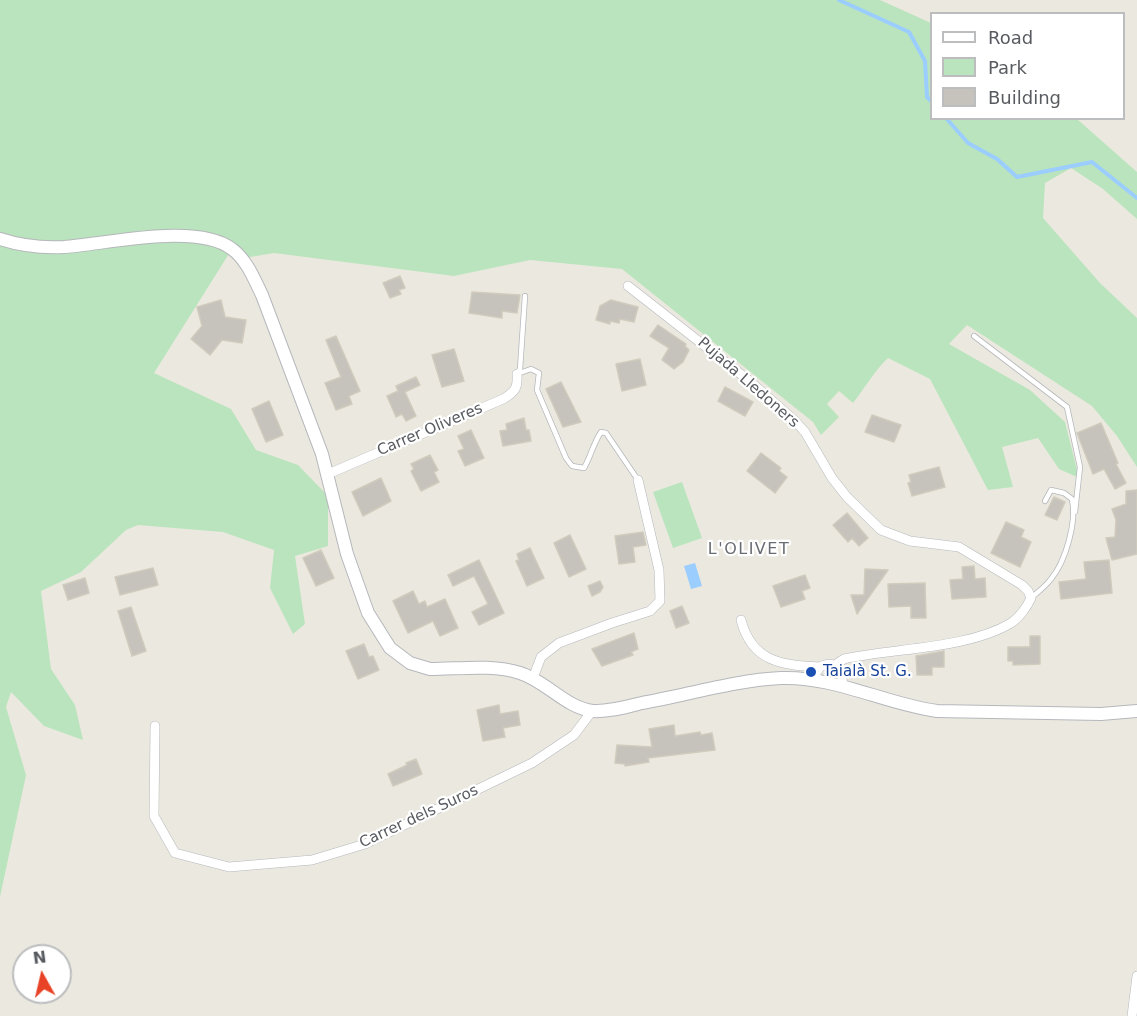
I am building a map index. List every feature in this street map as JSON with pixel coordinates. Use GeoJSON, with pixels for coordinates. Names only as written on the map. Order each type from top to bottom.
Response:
{"type":"FeatureCollection","features":[{"type":"Feature","properties":{"kind":"street"},"geometry":{"type":"LineString","coordinates":[[0,239],[25,245],[62,247],[165,236],[194,236],[211,238],[232,249],[248,268],[262,295],[322,454],[341,530],[360,592],[376,627],[390,648],[401,657],[421,667],[504,669],[533,678],[580,708],[592,711],[768,679],[788,678],[842,686],[895,703],[937,711],[1101,714],[1137,711]]}},
{"type":"Feature","properties":{"kind":"street","name":"Pujada Lledoners"},"geometry":{"type":"LineString","coordinates":[[628,286],[747,379],[795,422],[805,432],[846,497],[880,530],[910,541],[959,547],[1022,585],[1029,591],[1031,598]]}},
{"type":"Feature","properties":{"kind":"street","name":"Carrer Oliveres"},"geometry":{"type":"LineString","coordinates":[[328,474],[502,399],[516,390],[517,374]]}},
{"type":"Feature","properties":{"kind":"street"},"geometry":{"type":"LineString","coordinates":[[533,678],[541,657],[559,643],[650,611],[660,602],[659,570],[638,480]]}},
{"type":"Feature","properties":{"kind":"street"},"geometry":{"type":"LineString","coordinates":[[741,620],[745,636],[763,656],[778,663],[820,667],[827,664],[835,665],[844,659],[954,642],[1002,628],[1013,622],[1031,598]]}},
{"type":"Feature","properties":{"kind":"street"},"geometry":{"type":"LineString","coordinates":[[835,665],[843,677],[842,686]]}},
{"type":"Feature","properties":{"kind":"street"},"geometry":{"type":"LineString","coordinates":[[816,681],[816,673],[820,667]]}},
{"type":"Feature","properties":{"kind":"street","name":"Carrer dels Suros"},"geometry":{"type":"LineString","coordinates":[[155,726],[154,816],[175,853],[229,867],[312,860],[365,844],[532,763],[574,735],[592,711]]}},
{"type":"Feature","properties":{"kind":"street"},"geometry":{"type":"LineString","coordinates":[[1132,1016],[1137,976]]}},
{"type":"Feature","properties":{"kind":"lane"},"geometry":{"type":"LineString","coordinates":[[517,374],[520,369],[525,296]]}},
{"type":"Feature","properties":{"kind":"lane"},"geometry":{"type":"LineString","coordinates":[[974,336],[1067,407],[1080,467],[1075,512],[1065,553],[1052,578],[1031,598]]}},
{"type":"Feature","properties":{"kind":"lane"},"geometry":{"type":"LineString","coordinates":[[517,374],[531,369],[538,373],[537,390],[566,458],[572,466],[584,468],[591,457],[594,442],[601,432],[606,433],[638,480]]}},
{"type":"Feature","properties":{"kind":"lane"},"geometry":{"type":"LineString","coordinates":[[1045,501],[1051,490],[1064,493],[1072,499],[1075,512]]}},
{"type":"Feature","properties":{"kind":"green space"},"geometry":{"type":"Polygon","coordinates":[[[0,0],[880,0],[930,23],[930,120],[1078,120],[1137,172],[1137,219],[1103,189],[1071,168],[1045,183],[1043,218],[1100,283],[1137,318],[1137,467],[1117,436],[1092,406],[967,325],[949,344],[1030,390],[1065,422],[1079,478],[1059,469],[1038,438],[1002,447],[1013,487],[988,490],[930,379],[888,358],[853,403],[839,391],[827,404],[839,417],[821,435],[813,422],[622,269],[530,260],[454,276],[274,253],[250,257],[232,249],[154,373],[231,409],[256,450],[298,465],[328,496],[328,546],[295,556],[305,624],[293,634],[270,588],[274,550],[223,532],[138,525],[126,530],[81,572],[41,591],[51,669],[75,705],[83,740],[44,726],[11,692],[6,707],[26,775],[0,897],[0,0]]]}},
{"type":"Feature","properties":{"kind":"green space"},"geometry":{"type":"Polygon","coordinates":[[[682,482],[702,538],[673,548],[653,492],[682,482]]]}},
{"type":"Feature","properties":{"kind":"water"},"geometry":{"type":"Polygon","coordinates":[[[695,563],[702,586],[691,589],[684,566],[695,563]]]}},
{"type":"Feature","properties":{"kind":"building"},"geometry":{"type":"Polygon","coordinates":[[[400,276],[405,288],[399,290],[401,294],[390,298],[383,283],[400,276]]]}},
{"type":"Feature","properties":{"kind":"building"},"geometry":{"type":"Polygon","coordinates":[[[472,292],[520,295],[517,313],[502,311],[502,318],[469,313],[472,292]]]}},
{"type":"Feature","properties":{"kind":"building"},"geometry":{"type":"Polygon","coordinates":[[[221,300],[225,317],[246,320],[242,343],[222,340],[210,355],[191,339],[202,326],[197,307],[221,300]]]}},
{"type":"Feature","properties":{"kind":"building"},"geometry":{"type":"Polygon","coordinates":[[[611,300],[638,307],[634,322],[620,319],[619,323],[610,321],[610,324],[596,320],[600,306],[611,300]]]}},
{"type":"Feature","properties":{"kind":"building"},"geometry":{"type":"Polygon","coordinates":[[[658,325],[686,344],[689,350],[683,362],[674,369],[662,360],[669,348],[650,336],[658,325]]]}},
{"type":"Feature","properties":{"kind":"building"},"geometry":{"type":"Polygon","coordinates":[[[336,336],[360,391],[349,396],[352,404],[336,410],[325,383],[341,377],[326,340],[336,336]]]}},
{"type":"Feature","properties":{"kind":"building"},"geometry":{"type":"Polygon","coordinates":[[[454,349],[464,381],[442,387],[432,355],[454,349]]]}},
{"type":"Feature","properties":{"kind":"building"},"geometry":{"type":"Polygon","coordinates":[[[640,359],[646,385],[622,391],[616,364],[640,359]]]}},
{"type":"Feature","properties":{"kind":"building"},"geometry":{"type":"Polygon","coordinates":[[[416,377],[420,385],[405,392],[416,416],[406,421],[402,414],[396,417],[387,396],[398,391],[396,386],[416,377]]]}},
{"type":"Feature","properties":{"kind":"building"},"geometry":{"type":"Polygon","coordinates":[[[561,382],[581,422],[563,427],[546,389],[561,382]]]}},
{"type":"Feature","properties":{"kind":"building"},"geometry":{"type":"Polygon","coordinates":[[[725,387],[753,402],[745,416],[718,401],[725,387]]]}},
{"type":"Feature","properties":{"kind":"building"},"geometry":{"type":"Polygon","coordinates":[[[269,401],[283,435],[266,442],[252,409],[269,401]]]}},
{"type":"Feature","properties":{"kind":"building"},"geometry":{"type":"Polygon","coordinates":[[[872,415],[901,425],[894,442],[865,432],[872,415]]]}},
{"type":"Feature","properties":{"kind":"building"},"geometry":{"type":"Polygon","coordinates":[[[524,418],[531,441],[503,446],[500,431],[507,430],[506,424],[524,418]]]}},
{"type":"Feature","properties":{"kind":"building"},"geometry":{"type":"Polygon","coordinates":[[[1101,423],[1118,463],[1116,464],[1126,483],[1115,489],[1104,469],[1093,474],[1077,433],[1101,423]]]}},
{"type":"Feature","properties":{"kind":"building"},"geometry":{"type":"Polygon","coordinates":[[[471,430],[484,458],[465,466],[458,451],[464,449],[458,436],[471,430]]]}},
{"type":"Feature","properties":{"kind":"building"},"geometry":{"type":"Polygon","coordinates":[[[761,453],[781,468],[779,471],[787,477],[775,493],[747,471],[761,453]]]}},
{"type":"Feature","properties":{"kind":"building"},"geometry":{"type":"Polygon","coordinates":[[[430,455],[438,470],[434,472],[439,482],[421,491],[411,471],[414,469],[411,464],[430,455]]]}},
{"type":"Feature","properties":{"kind":"building"},"geometry":{"type":"Polygon","coordinates":[[[939,467],[945,487],[912,496],[908,483],[911,482],[909,475],[939,467]]]}},
{"type":"Feature","properties":{"kind":"building"},"geometry":{"type":"Polygon","coordinates":[[[381,478],[391,501],[363,516],[352,492],[381,478]]]}},
{"type":"Feature","properties":{"kind":"building"},"geometry":{"type":"Polygon","coordinates":[[[1137,490],[1137,554],[1112,560],[1106,538],[1115,537],[1116,520],[1112,509],[1126,504],[1126,491],[1137,490]]]}},
{"type":"Feature","properties":{"kind":"building"},"geometry":{"type":"Polygon","coordinates":[[[1054,497],[1065,502],[1057,520],[1045,515],[1054,497]]]}},
{"type":"Feature","properties":{"kind":"building"},"geometry":{"type":"Polygon","coordinates":[[[847,513],[868,538],[859,546],[852,538],[848,542],[833,525],[847,513]]]}},
{"type":"Feature","properties":{"kind":"building"},"geometry":{"type":"Polygon","coordinates":[[[1006,522],[1024,530],[1021,537],[1031,542],[1020,567],[991,553],[1006,522]]]}},
{"type":"Feature","properties":{"kind":"building"},"geometry":{"type":"Polygon","coordinates":[[[643,532],[646,545],[633,547],[635,562],[619,564],[615,536],[643,532]]]}},
{"type":"Feature","properties":{"kind":"building"},"geometry":{"type":"Polygon","coordinates":[[[570,535],[586,569],[569,577],[554,543],[570,535]]]}},
{"type":"Feature","properties":{"kind":"building"},"geometry":{"type":"Polygon","coordinates":[[[530,548],[544,578],[527,586],[516,561],[519,560],[517,554],[530,548]]]}},
{"type":"Feature","properties":{"kind":"building"},"geometry":{"type":"Polygon","coordinates":[[[321,550],[334,578],[316,586],[303,558],[321,550]]]}},
{"type":"Feature","properties":{"kind":"building"},"geometry":{"type":"Polygon","coordinates":[[[479,560],[504,613],[479,625],[472,612],[488,604],[474,576],[453,586],[448,575],[479,560]]]}},
{"type":"Feature","properties":{"kind":"building"},"geometry":{"type":"Polygon","coordinates":[[[1109,560],[1112,593],[1061,599],[1059,582],[1086,579],[1084,562],[1109,560]]]}},
{"type":"Feature","properties":{"kind":"building"},"geometry":{"type":"Polygon","coordinates":[[[974,566],[975,579],[985,578],[986,597],[952,599],[950,580],[963,579],[962,567],[974,566]]]}},
{"type":"Feature","properties":{"kind":"building"},"geometry":{"type":"Polygon","coordinates":[[[153,568],[158,585],[120,595],[115,577],[153,568]]]}},
{"type":"Feature","properties":{"kind":"building"},"geometry":{"type":"Polygon","coordinates":[[[865,569],[888,570],[857,614],[851,595],[864,595],[865,569]]]}},
{"type":"Feature","properties":{"kind":"building"},"geometry":{"type":"Polygon","coordinates":[[[805,575],[810,588],[802,591],[805,599],[781,607],[773,586],[805,575]]]}},
{"type":"Feature","properties":{"kind":"building"},"geometry":{"type":"Polygon","coordinates":[[[85,578],[89,593],[68,600],[63,585],[85,578]]]}},
{"type":"Feature","properties":{"kind":"building"},"geometry":{"type":"Polygon","coordinates":[[[600,581],[603,587],[600,592],[592,596],[588,586],[600,581]]]}},
{"type":"Feature","properties":{"kind":"building"},"geometry":{"type":"Polygon","coordinates":[[[925,583],[926,618],[911,618],[911,606],[889,607],[888,584],[925,583]]]}},
{"type":"Feature","properties":{"kind":"building"},"geometry":{"type":"Polygon","coordinates":[[[413,591],[419,604],[425,601],[427,607],[445,599],[458,628],[440,636],[433,621],[408,633],[393,601],[413,591]]]}},
{"type":"Feature","properties":{"kind":"building"},"geometry":{"type":"Polygon","coordinates":[[[682,606],[689,623],[676,628],[670,611],[682,606]]]}},
{"type":"Feature","properties":{"kind":"building"},"geometry":{"type":"Polygon","coordinates":[[[131,607],[146,651],[132,656],[118,611],[131,607]]]}},
{"type":"Feature","properties":{"kind":"building"},"geometry":{"type":"Polygon","coordinates":[[[634,633],[638,649],[631,652],[633,655],[602,666],[592,649],[634,633]]]}},
{"type":"Feature","properties":{"kind":"building"},"geometry":{"type":"Polygon","coordinates":[[[1030,636],[1040,636],[1040,664],[1013,665],[1013,661],[1008,661],[1008,647],[1030,647],[1030,636]]]}},
{"type":"Feature","properties":{"kind":"building"},"geometry":{"type":"Polygon","coordinates":[[[364,644],[369,657],[373,656],[379,670],[358,679],[346,651],[364,644]]]}},
{"type":"Feature","properties":{"kind":"building"},"geometry":{"type":"Polygon","coordinates":[[[944,651],[944,667],[932,667],[932,675],[917,675],[916,656],[944,651]]]}},
{"type":"Feature","properties":{"kind":"building"},"geometry":{"type":"Polygon","coordinates":[[[499,705],[500,714],[518,711],[520,725],[503,728],[505,737],[483,741],[477,710],[499,705]]]}},
{"type":"Feature","properties":{"kind":"building"},"geometry":{"type":"Polygon","coordinates":[[[674,725],[675,736],[700,732],[701,735],[712,733],[715,750],[648,758],[649,762],[625,766],[625,764],[615,763],[617,745],[652,747],[649,729],[674,725]]]}},
{"type":"Feature","properties":{"kind":"building"},"geometry":{"type":"Polygon","coordinates":[[[416,759],[422,774],[393,786],[388,774],[416,759]]]}},
{"type":"Feature","properties":{"kind":"waterway"},"geometry":{"type":"LineString","coordinates":[[839,0],[909,32],[925,61],[927,97],[930,100]]}},
{"type":"Feature","properties":{"kind":"waterway"},"geometry":{"type":"LineString","coordinates":[[948,120],[968,143],[997,159],[1017,177],[1092,162],[1137,198]]}},
{"type":"Feature","properties":{"kind":"place","name":"Taialà St. G."},"geometry":{"type":"Point","coordinates":[811,672]}},
{"type":"Feature","properties":{"kind":"district","name":"L'OLIVET"},"geometry":{"type":"Point","coordinates":[749,550]}}]}
